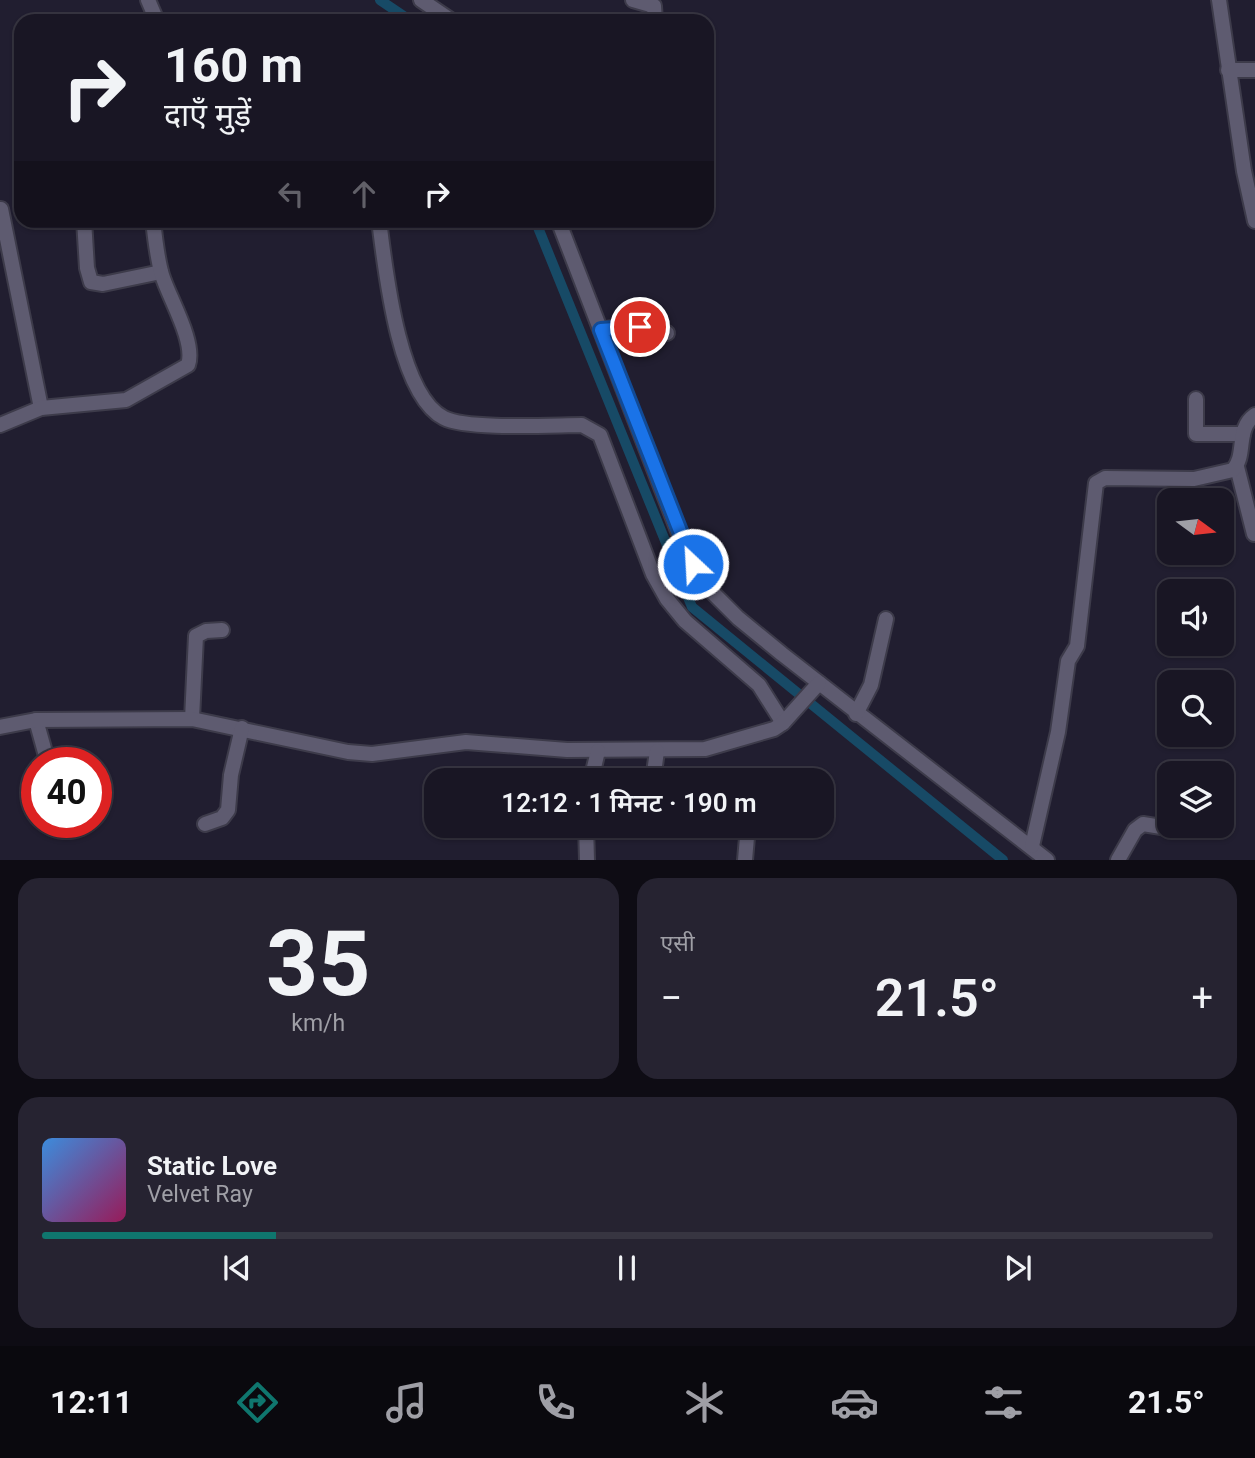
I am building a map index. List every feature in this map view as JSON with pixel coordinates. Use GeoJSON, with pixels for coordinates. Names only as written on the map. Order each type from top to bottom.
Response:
{"type":"FeatureCollection","features":[{"type":"Feature","properties":{"kind":"street"},"geometry":{"type":"LineString","coordinates":[[422,0],[442,14]]}},
{"type":"Feature","properties":{"kind":"street"},"geometry":{"type":"LineString","coordinates":[[633,0],[654,6],[655,14]]}},
{"type":"Feature","properties":{"kind":"street"},"geometry":{"type":"LineString","coordinates":[[1219,0],[1228,70],[1255,221]]}},
{"type":"Feature","properties":{"kind":"street"},"geometry":{"type":"LineString","coordinates":[[1228,70],[1255,70]]}},
{"type":"Feature","properties":{"kind":"street"},"geometry":{"type":"LineString","coordinates":[[1,209],[41,408]]}},
{"type":"Feature","properties":{"kind":"street"},"geometry":{"type":"LineString","coordinates":[[84,228],[86,268],[91,282],[103,284],[161,272]]}},
{"type":"Feature","properties":{"kind":"street"},"geometry":{"type":"LineString","coordinates":[[0,425],[41,408],[127,400],[188,365],[190,355],[185,333],[161,272],[154,228]]}},
{"type":"Feature","properties":{"kind":"street"},"geometry":{"type":"LineString","coordinates":[[380,228],[386,280],[399,340],[415,384],[434,410],[453,422],[582,425],[600,435],[653,573],[667,599],[685,621],[759,685],[783,723]]}},
{"type":"Feature","properties":{"kind":"street"},"geometry":{"type":"LineString","coordinates":[[561,228],[693,564],[709,589],[816,687],[856,714],[1047,859]]}},
{"type":"Feature","properties":{"kind":"street"},"geometry":{"type":"LineString","coordinates":[[601,330],[625,326],[667,333]]}},
{"type":"Feature","properties":{"kind":"street"},"geometry":{"type":"LineString","coordinates":[[1196,399],[1196,434],[1242,434]]}},
{"type":"Feature","properties":{"kind":"street"},"geometry":{"type":"LineString","coordinates":[[1254,534],[1237,467],[1242,434],[1246,424],[1255,415]]}},
{"type":"Feature","properties":{"kind":"street"},"geometry":{"type":"LineString","coordinates":[[1032,846],[1058,732],[1068,661],[1077,646],[1096,483],[1105,478],[1195,480],[1237,467]]}},
{"type":"Feature","properties":{"kind":"street"},"geometry":{"type":"LineString","coordinates":[[856,714],[872,685],[886,619]]}},
{"type":"Feature","properties":{"kind":"street"},"geometry":{"type":"LineString","coordinates":[[192,719],[196,636],[206,631],[222,631]]}},
{"type":"Feature","properties":{"kind":"street"},"geometry":{"type":"LineString","coordinates":[[0,727],[36,720],[192,719],[360,753],[466,742],[598,751],[705,750],[756,735],[783,723],[816,687]]}},
{"type":"Feature","properties":{"kind":"street"},"geometry":{"type":"LineString","coordinates":[[36,720],[44,747]]}},
{"type":"Feature","properties":{"kind":"street"},"geometry":{"type":"LineString","coordinates":[[205,824],[222,817],[228,810],[231,775],[242,728]]}},
{"type":"Feature","properties":{"kind":"street"},"geometry":{"type":"LineString","coordinates":[[594,768],[598,751]]}},
{"type":"Feature","properties":{"kind":"street"},"geometry":{"type":"LineString","coordinates":[[655,768],[657,751]]}},
{"type":"Feature","properties":{"kind":"street"},"geometry":{"type":"LineString","coordinates":[[1118,859],[1135,830],[1143,824],[1157,826]]}},
{"type":"Feature","properties":{"kind":"street"},"geometry":{"type":"LineString","coordinates":[[586,838],[587,859]]}},
{"type":"Feature","properties":{"kind":"street"},"geometry":{"type":"LineString","coordinates":[[745,859],[747,838]]}},
{"type":"Feature","properties":{"kind":"waterway"},"geometry":{"type":"LineString","coordinates":[[380,0],[401,14]]}},
{"type":"Feature","properties":{"kind":"waterway"},"geometry":{"type":"LineString","coordinates":[[538,228],[692,607],[1003,860]]}},
{"type":"Feature","properties":{"kind":"route"},"geometry":{"type":"LineString","coordinates":[[640,327],[625,326],[601,330],[658,481],[693,564]]}}]}
